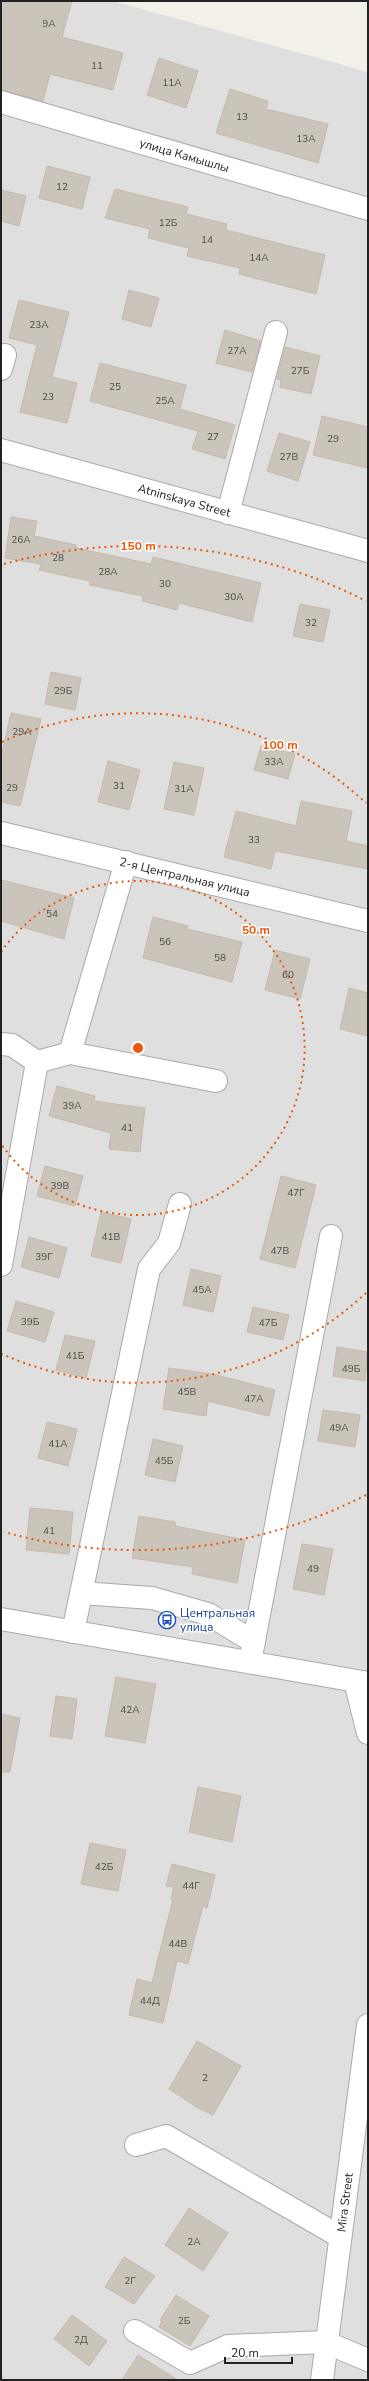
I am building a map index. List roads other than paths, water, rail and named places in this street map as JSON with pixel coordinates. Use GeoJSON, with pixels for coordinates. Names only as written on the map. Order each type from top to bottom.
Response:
{"type":"FeatureCollection","features":[{"type":"Feature","properties":{"kind":"street","name":"улица Камышлы"},"geometry":{"type":"LineString","coordinates":[[1,102],[368,208]]}},
{"type":"Feature","properties":{"kind":"street"},"geometry":{"type":"LineString","coordinates":[[228,513],[276,332]]}},
{"type":"Feature","properties":{"kind":"street","name":"Atninskaya Street"},"geometry":{"type":"LineString","coordinates":[[1,450],[368,551]]}},
{"type":"Feature","properties":{"kind":"street","name":"2-я Центральная улица"},"geometry":{"type":"LineString","coordinates":[[1,833],[368,921]]}},
{"type":"Feature","properties":{"kind":"street"},"geometry":{"type":"LineString","coordinates":[[70,1053],[126,862]]}},
{"type":"Feature","properties":{"kind":"street"},"geometry":{"type":"LineString","coordinates":[[1,1044],[12,1045],[37,1062],[70,1053],[216,1081]]}},
{"type":"Feature","properties":{"kind":"street"},"geometry":{"type":"LineString","coordinates":[[1,1265],[37,1062]]}},
{"type":"Feature","properties":{"kind":"street"},"geometry":{"type":"LineString","coordinates":[[73,1632],[149,1269],[169,1243],[180,1204]]}},
{"type":"Feature","properties":{"kind":"street"},"geometry":{"type":"LineString","coordinates":[[252,1652],[331,1236]]}},
{"type":"Feature","properties":{"kind":"street"},"geometry":{"type":"LineString","coordinates":[[81,1593],[152,1598],[208,1614],[252,1652]]}},
{"type":"Feature","properties":{"kind":"street"},"geometry":{"type":"LineString","coordinates":[[1,1619],[73,1632],[252,1652],[362,1682],[368,1733]]}},
{"type":"Feature","properties":{"kind":"street","name":"Mira Street"},"geometry":{"type":"LineString","coordinates":[[322,2380],[325,2342],[368,2025]]}},
{"type":"Feature","properties":{"kind":"street"},"geometry":{"type":"LineString","coordinates":[[136,2145],[166,2136],[339,2236]]}},
{"type":"Feature","properties":{"kind":"street"},"geometry":{"type":"LineString","coordinates":[[135,2331],[190,2363],[228,2346],[325,2342],[368,2360]]}},
{"type":"Feature","properties":{"kind":"place","name":"Центральная улица"},"geometry":{"type":"Point","coordinates":[167,1620]}}]}
